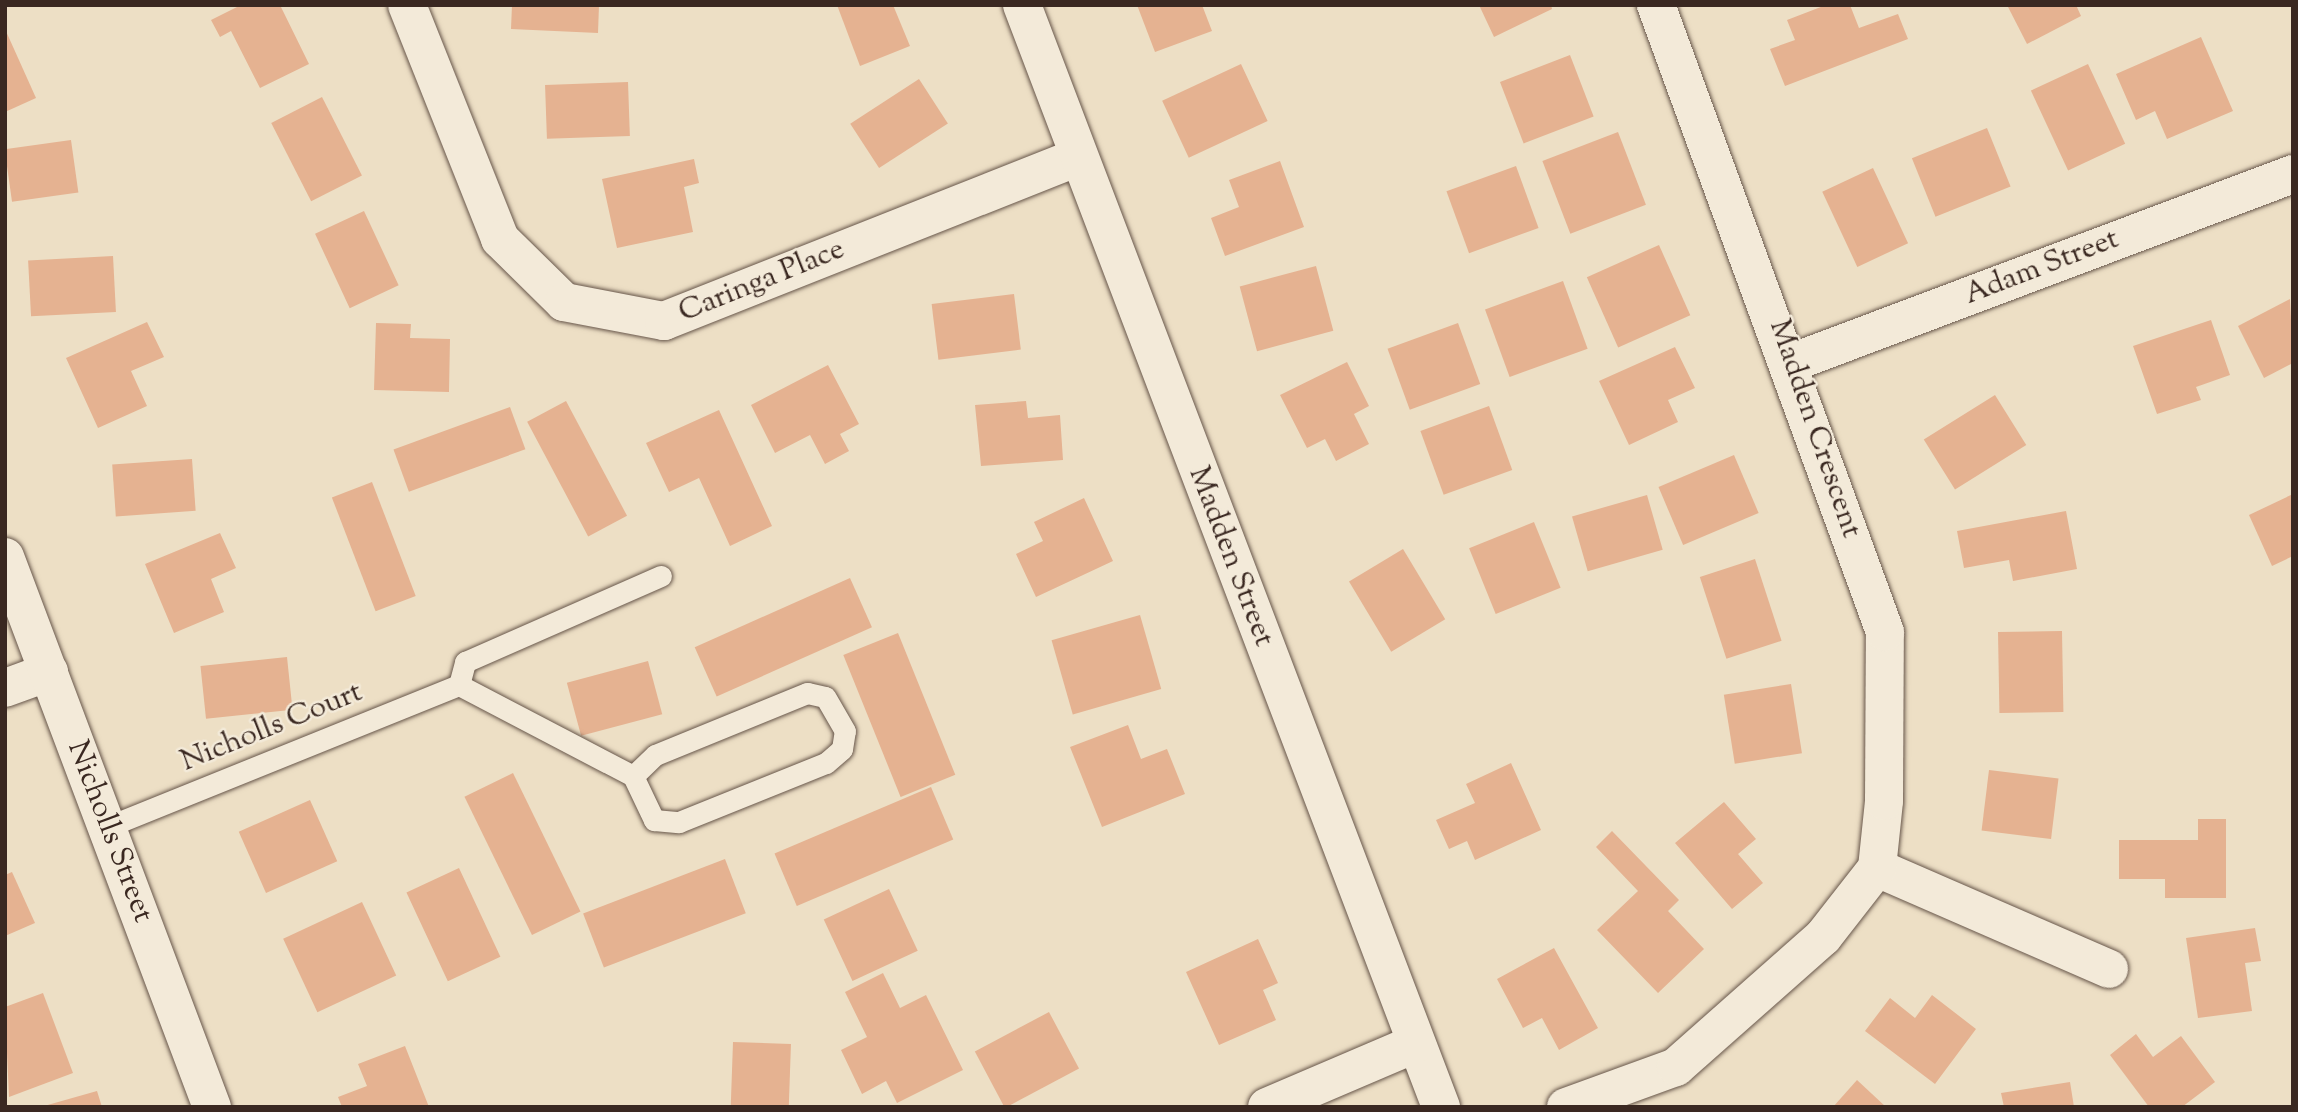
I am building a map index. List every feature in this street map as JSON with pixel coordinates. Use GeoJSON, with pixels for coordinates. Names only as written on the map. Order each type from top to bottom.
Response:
{"type":"FeatureCollection","features":[{"type":"Feature","properties":{"kind":"street","name":"Caringa Place"},"geometry":{"type":"LineString","coordinates":[[407,5],[499,239],[564,302],[664,321],[1078,157]]}},
{"type":"Feature","properties":{"kind":"street","name":"Madden Street"},"geometry":{"type":"LineString","coordinates":[[1022,5],[1441,1107]]}},
{"type":"Feature","properties":{"kind":"street","name":"Madden Crescent"},"geometry":{"type":"LineString","coordinates":[[1656,5],[1791,363],[1885,632],[1884,801],[1877,868]]}},
{"type":"Feature","properties":{"kind":"street","name":"Adam Street"},"geometry":{"type":"LineString","coordinates":[[1791,363],[2293,174]]}},
{"type":"Feature","properties":{"kind":"street","name":"Nicholls Street"},"geometry":{"type":"LineString","coordinates":[[5,557],[212,1107]]}},
{"type":"Feature","properties":{"kind":"street"},"geometry":{"type":"LineString","coordinates":[[5,688],[49,672]]}},
{"type":"Feature","properties":{"kind":"street"},"geometry":{"type":"LineString","coordinates":[[1566,1107],[1676,1067],[1823,937],[1877,868],[2109,969]]}},
{"type":"Feature","properties":{"kind":"street"},"geometry":{"type":"LineString","coordinates":[[1267,1107],[1415,1044]]}},
{"type":"Feature","properties":{"kind":"lane"},"geometry":{"type":"LineString","coordinates":[[633,776],[655,755],[807,693],[825,697],[840,712],[845,731],[842,749],[826,762],[679,822],[654,820],[633,776],[459,685],[465,662],[661,576]]}},
{"type":"Feature","properties":{"kind":"lane","name":"Nicholls Court"},"geometry":{"type":"LineString","coordinates":[[107,827],[459,685]]}},
{"type":"Feature","properties":{"kind":"building"},"geometry":{"type":"Polygon","coordinates":[[[241,5],[280,5],[309,64],[260,88],[231,31],[220,37],[211,20],[241,5]]]}},
{"type":"Feature","properties":{"kind":"building"},"geometry":{"type":"Polygon","coordinates":[[[512,5],[599,5],[598,33],[511,29],[512,5]]]}},
{"type":"Feature","properties":{"kind":"building"},"geometry":{"type":"Polygon","coordinates":[[[837,5],[893,5],[910,46],[860,66],[837,5]]]}},
{"type":"Feature","properties":{"kind":"building"},"geometry":{"type":"Polygon","coordinates":[[[1137,5],[1202,5],[1212,31],[1155,52],[1137,5]]]}},
{"type":"Feature","properties":{"kind":"building"},"geometry":{"type":"Polygon","coordinates":[[[1479,5],[1551,5],[1552,9],[1494,37],[1479,5]]]}},
{"type":"Feature","properties":{"kind":"building"},"geometry":{"type":"Polygon","coordinates":[[[1826,5],[1850,5],[1859,28],[1898,14],[1908,39],[1785,86],[1770,49],[1795,40],[1787,20],[1826,5]]]}},
{"type":"Feature","properties":{"kind":"building"},"geometry":{"type":"Polygon","coordinates":[[[2007,5],[2076,5],[2081,16],[2027,44],[2007,5]]]}},
{"type":"Feature","properties":{"kind":"building"},"geometry":{"type":"Polygon","coordinates":[[[5,29],[36,98],[5,112],[5,29]]]}},
{"type":"Feature","properties":{"kind":"building"},"geometry":{"type":"Polygon","coordinates":[[[2201,37],[2233,111],[2167,139],[2155,111],[2136,120],[2116,74],[2201,37]]]}},
{"type":"Feature","properties":{"kind":"building"},"geometry":{"type":"Polygon","coordinates":[[[1570,55],[1594,117],[1524,143],[1500,82],[1570,55]]]}},
{"type":"Feature","properties":{"kind":"building"},"geometry":{"type":"Polygon","coordinates":[[[1241,64],[1268,121],[1189,158],[1162,101],[1241,64]]]}},
{"type":"Feature","properties":{"kind":"building"},"geometry":{"type":"Polygon","coordinates":[[[2088,64],[2125,144],[2068,170],[2031,91],[2088,64]]]}},
{"type":"Feature","properties":{"kind":"building"},"geometry":{"type":"Polygon","coordinates":[[[919,79],[948,123],[879,168],[850,124],[919,79]]]}},
{"type":"Feature","properties":{"kind":"building"},"geometry":{"type":"Polygon","coordinates":[[[628,82],[630,136],[547,139],[545,85],[628,82]]]}},
{"type":"Feature","properties":{"kind":"building"},"geometry":{"type":"Polygon","coordinates":[[[322,97],[362,175],[311,201],[271,123],[322,97]]]}},
{"type":"Feature","properties":{"kind":"building"},"geometry":{"type":"Polygon","coordinates":[[[1987,128],[2011,186],[1935,217],[1912,158],[1987,128]]]}},
{"type":"Feature","properties":{"kind":"building"},"geometry":{"type":"Polygon","coordinates":[[[1618,132],[1646,205],[1570,234],[1542,161],[1618,132]]]}},
{"type":"Feature","properties":{"kind":"building"},"geometry":{"type":"Polygon","coordinates":[[[71,140],[78,192],[12,202],[5,149],[71,140]]]}},
{"type":"Feature","properties":{"kind":"building"},"geometry":{"type":"Polygon","coordinates":[[[694,159],[699,183],[684,187],[693,232],[617,248],[602,179],[694,159]]]}},
{"type":"Feature","properties":{"kind":"building"},"geometry":{"type":"Polygon","coordinates":[[[1280,161],[1304,227],[1225,256],[1211,218],[1239,207],[1229,180],[1280,161]]]}},
{"type":"Feature","properties":{"kind":"building"},"geometry":{"type":"Polygon","coordinates":[[[1516,166],[1539,228],[1469,253],[1446,191],[1516,166]]]}},
{"type":"Feature","properties":{"kind":"building"},"geometry":{"type":"Polygon","coordinates":[[[1873,168],[1908,243],[1857,267],[1822,192],[1873,168]]]}},
{"type":"Feature","properties":{"kind":"building"},"geometry":{"type":"Polygon","coordinates":[[[364,211],[399,285],[350,308],[315,234],[364,211]]]}},
{"type":"Feature","properties":{"kind":"building"},"geometry":{"type":"Polygon","coordinates":[[[1659,245],[1690,315],[1618,347],[1587,277],[1659,245]]]}},
{"type":"Feature","properties":{"kind":"building"},"geometry":{"type":"Polygon","coordinates":[[[113,256],[116,312],[31,316],[28,260],[113,256]]]}},
{"type":"Feature","properties":{"kind":"building"},"geometry":{"type":"Polygon","coordinates":[[[1316,266],[1333,331],[1257,351],[1240,286],[1316,266]]]}},
{"type":"Feature","properties":{"kind":"building"},"geometry":{"type":"Polygon","coordinates":[[[1563,281],[1588,349],[1510,377],[1485,309],[1563,281]]]}},
{"type":"Feature","properties":{"kind":"building"},"geometry":{"type":"Polygon","coordinates":[[[1014,294],[1021,350],[938,360],[932,304],[1014,294]]]}},
{"type":"Feature","properties":{"kind":"building"},"geometry":{"type":"Polygon","coordinates":[[[2290,299],[2293,363],[2264,378],[2238,326],[2290,299]]]}},
{"type":"Feature","properties":{"kind":"building"},"geometry":{"type":"Polygon","coordinates":[[[2211,320],[2230,375],[2196,387],[2201,400],[2157,414],[2133,346],[2211,320]]]}},
{"type":"Feature","properties":{"kind":"building"},"geometry":{"type":"Polygon","coordinates":[[[147,322],[164,357],[131,371],[147,406],[98,428],[66,358],[147,322]]]}},
{"type":"Feature","properties":{"kind":"building"},"geometry":{"type":"Polygon","coordinates":[[[376,323],[411,324],[410,338],[450,339],[449,392],[374,390],[376,323]]]}},
{"type":"Feature","properties":{"kind":"building"},"geometry":{"type":"Polygon","coordinates":[[[1458,323],[1480,384],[1410,410],[1388,349],[1458,323]]]}},
{"type":"Feature","properties":{"kind":"building"},"geometry":{"type":"Polygon","coordinates":[[[1675,347],[1695,388],[1668,400],[1678,422],[1629,445],[1599,381],[1675,347]]]}},
{"type":"Feature","properties":{"kind":"building"},"geometry":{"type":"Polygon","coordinates":[[[1347,362],[1369,406],[1354,414],[1369,444],[1336,461],[1325,439],[1307,448],[1280,395],[1347,362]]]}},
{"type":"Feature","properties":{"kind":"building"},"geometry":{"type":"Polygon","coordinates":[[[828,365],[859,424],[840,434],[849,451],[825,464],[810,435],[775,453],[751,405],[828,365]]]}},
{"type":"Feature","properties":{"kind":"building"},"geometry":{"type":"Polygon","coordinates":[[[1995,395],[2026,445],[1955,490],[1924,440],[1995,395]]]}},
{"type":"Feature","properties":{"kind":"building"},"geometry":{"type":"Polygon","coordinates":[[[566,401],[627,516],[588,536],[527,422],[566,401]]]}},
{"type":"Feature","properties":{"kind":"building"},"geometry":{"type":"Polygon","coordinates":[[[1026,401],[1028,418],[1060,415],[1063,460],[981,466],[975,405],[1026,401]]]}},
{"type":"Feature","properties":{"kind":"building"},"geometry":{"type":"Polygon","coordinates":[[[1489,406],[1512,470],[1444,495],[1420,431],[1489,406]]]}},
{"type":"Feature","properties":{"kind":"building"},"geometry":{"type":"Polygon","coordinates":[[[510,407],[525,449],[409,492],[393,449],[510,407]]]}},
{"type":"Feature","properties":{"kind":"building"},"geometry":{"type":"Polygon","coordinates":[[[719,410],[772,526],[730,546],[699,478],[669,492],[646,443],[719,410]]]}},
{"type":"Feature","properties":{"kind":"building"},"geometry":{"type":"Polygon","coordinates":[[[1734,455],[1759,513],[1683,545],[1659,487],[1734,455]]]}},
{"type":"Feature","properties":{"kind":"building"},"geometry":{"type":"Polygon","coordinates":[[[192,459],[196,511],[116,516],[112,465],[192,459]]]}},
{"type":"Feature","properties":{"kind":"building"},"geometry":{"type":"Polygon","coordinates":[[[372,482],[416,596],[376,611],[332,497],[372,482]]]}},
{"type":"Feature","properties":{"kind":"building"},"geometry":{"type":"Polygon","coordinates":[[[2293,494],[2293,556],[2272,566],[2249,515],[2293,494]]]}},
{"type":"Feature","properties":{"kind":"building"},"geometry":{"type":"Polygon","coordinates":[[[1647,495],[1663,550],[1588,571],[1572,516],[1647,495]]]}},
{"type":"Feature","properties":{"kind":"building"},"geometry":{"type":"Polygon","coordinates":[[[1084,498],[1113,561],[1036,597],[1016,554],[1043,541],[1034,522],[1084,498]]]}},
{"type":"Feature","properties":{"kind":"building"},"geometry":{"type":"Polygon","coordinates":[[[2066,511],[2077,569],[2013,581],[2009,560],[1964,568],[1957,531],[2066,511]]]}},
{"type":"Feature","properties":{"kind":"building"},"geometry":{"type":"Polygon","coordinates":[[[1534,522],[1561,588],[1496,614],[1469,548],[1534,522]]]}},
{"type":"Feature","properties":{"kind":"building"},"geometry":{"type":"Polygon","coordinates":[[[220,533],[236,568],[211,579],[224,612],[174,633],[145,564],[220,533]]]}},
{"type":"Feature","properties":{"kind":"building"},"geometry":{"type":"Polygon","coordinates":[[[1403,549],[1445,619],[1391,652],[1349,581],[1403,549]]]}},
{"type":"Feature","properties":{"kind":"building"},"geometry":{"type":"Polygon","coordinates":[[[1755,559],[1782,641],[1726,659],[1700,577],[1755,559]]]}},
{"type":"Feature","properties":{"kind":"building"},"geometry":{"type":"Polygon","coordinates":[[[850,578],[872,627],[717,696],[695,647],[850,578]]]}},
{"type":"Feature","properties":{"kind":"building"},"geometry":{"type":"Polygon","coordinates":[[[1140,615],[1161,689],[1073,714],[1052,640],[1140,615]]]}},
{"type":"Feature","properties":{"kind":"building"},"geometry":{"type":"Polygon","coordinates":[[[2062,631],[2063,712],[1999,713],[1998,632],[2062,631]]]}},
{"type":"Feature","properties":{"kind":"building"},"geometry":{"type":"Polygon","coordinates":[[[898,633],[955,775],[901,797],[843,655],[898,633]]]}},
{"type":"Feature","properties":{"kind":"building"},"geometry":{"type":"Polygon","coordinates":[[[287,657],[293,710],[206,719],[200,666],[287,657]]]}},
{"type":"Feature","properties":{"kind":"building"},"geometry":{"type":"Polygon","coordinates":[[[648,661],[662,714],[581,736],[567,683],[648,661]]]}},
{"type":"Feature","properties":{"kind":"building"},"geometry":{"type":"Polygon","coordinates":[[[1791,684],[1802,753],[1735,764],[1724,695],[1791,684]]]}},
{"type":"Feature","properties":{"kind":"building"},"geometry":{"type":"Polygon","coordinates":[[[1128,725],[1141,759],[1167,749],[1185,794],[1102,827],[1070,747],[1128,725]]]}},
{"type":"Feature","properties":{"kind":"building"},"geometry":{"type":"Polygon","coordinates":[[[1511,763],[1541,830],[1475,860],[1467,841],[1449,849],[1436,820],[1475,803],[1466,784],[1511,763]]]}},
{"type":"Feature","properties":{"kind":"building"},"geometry":{"type":"Polygon","coordinates":[[[1989,770],[2058,779],[2051,839],[1982,831],[1989,770]]]}},
{"type":"Feature","properties":{"kind":"building"},"geometry":{"type":"Polygon","coordinates":[[[513,773],[581,911],[532,935],[464,797],[513,773]]]}},
{"type":"Feature","properties":{"kind":"building"},"geometry":{"type":"Polygon","coordinates":[[[931,787],[953,839],[797,906],[775,853],[931,787]]]}},
{"type":"Feature","properties":{"kind":"building"},"geometry":{"type":"Polygon","coordinates":[[[310,800],[337,861],[266,893],[239,832],[310,800]]]}},
{"type":"Feature","properties":{"kind":"building"},"geometry":{"type":"Polygon","coordinates":[[[1724,802],[1756,839],[1738,854],[1763,883],[1732,909],[1675,843],[1724,802]]]}},
{"type":"Feature","properties":{"kind":"building"},"geometry":{"type":"Polygon","coordinates":[[[2198,819],[2226,819],[2226,898],[2165,898],[2165,879],[2119,879],[2119,840],[2198,840],[2198,819]]]}},
{"type":"Feature","properties":{"kind":"building"},"geometry":{"type":"Polygon","coordinates":[[[1612,831],[1679,900],[1668,911],[1704,949],[1658,993],[1597,930],[1638,891],[1596,847],[1612,831]]]}},
{"type":"Feature","properties":{"kind":"building"},"geometry":{"type":"Polygon","coordinates":[[[725,859],[746,913],[604,968],[583,913],[725,859]]]}},
{"type":"Feature","properties":{"kind":"building"},"geometry":{"type":"Polygon","coordinates":[[[459,868],[500,957],[448,981],[406,893],[459,868]]]}},
{"type":"Feature","properties":{"kind":"building"},"geometry":{"type":"Polygon","coordinates":[[[12,872],[35,923],[5,936],[5,875],[12,872]]]}},
{"type":"Feature","properties":{"kind":"building"},"geometry":{"type":"Polygon","coordinates":[[[889,889],[918,951],[852,981],[824,919],[889,889]]]}},
{"type":"Feature","properties":{"kind":"building"},"geometry":{"type":"Polygon","coordinates":[[[362,902],[396,975],[317,1012],[283,939],[362,902]]]}},
{"type":"Feature","properties":{"kind":"building"},"geometry":{"type":"Polygon","coordinates":[[[2255,928],[2261,961],[2245,963],[2252,1011],[2198,1018],[2186,938],[2255,928]]]}},
{"type":"Feature","properties":{"kind":"building"},"geometry":{"type":"Polygon","coordinates":[[[1258,939],[1278,983],[1263,990],[1276,1020],[1219,1045],[1186,972],[1258,939]]]}},
{"type":"Feature","properties":{"kind":"building"},"geometry":{"type":"Polygon","coordinates":[[[1554,948],[1598,1028],[1559,1050],[1542,1018],[1523,1028],[1497,979],[1554,948]]]}},
{"type":"Feature","properties":{"kind":"building"},"geometry":{"type":"Polygon","coordinates":[[[883,973],[900,1008],[926,995],[963,1070],[897,1103],[886,1081],[862,1094],[841,1050],[867,1037],[845,992],[883,973]]]}},
{"type":"Feature","properties":{"kind":"building"},"geometry":{"type":"Polygon","coordinates":[[[43,993],[73,1073],[9,1097],[5,1007],[43,993]]]}},
{"type":"Feature","properties":{"kind":"building"},"geometry":{"type":"Polygon","coordinates":[[[1932,995],[1976,1029],[1935,1084],[1865,1031],[1890,998],[1915,1018],[1932,995]]]}},
{"type":"Feature","properties":{"kind":"building"},"geometry":{"type":"Polygon","coordinates":[[[1049,1012],[1079,1069],[1004,1107],[975,1051],[1049,1012]]]}},
{"type":"Feature","properties":{"kind":"building"},"geometry":{"type":"Polygon","coordinates":[[[2136,1034],[2153,1057],[2181,1036],[2215,1082],[2182,1107],[2149,1107],[2110,1055],[2136,1034]]]}},
{"type":"Feature","properties":{"kind":"building"},"geometry":{"type":"Polygon","coordinates":[[[733,1042],[791,1044],[789,1107],[731,1107],[733,1042]]]}},
{"type":"Feature","properties":{"kind":"building"},"geometry":{"type":"Polygon","coordinates":[[[405,1046],[429,1107],[342,1107],[338,1097],[367,1086],[358,1064],[405,1046]]]}},
{"type":"Feature","properties":{"kind":"building"},"geometry":{"type":"Polygon","coordinates":[[[1857,1080],[1886,1107],[1833,1107],[1857,1080]]]}},
{"type":"Feature","properties":{"kind":"building"},"geometry":{"type":"Polygon","coordinates":[[[2070,1082],[2074,1107],[2004,1107],[2001,1093],[2070,1082]]]}},
{"type":"Feature","properties":{"kind":"building"},"geometry":{"type":"Polygon","coordinates":[[[97,1091],[102,1107],[44,1107],[44,1106],[97,1091]]]}}]}
